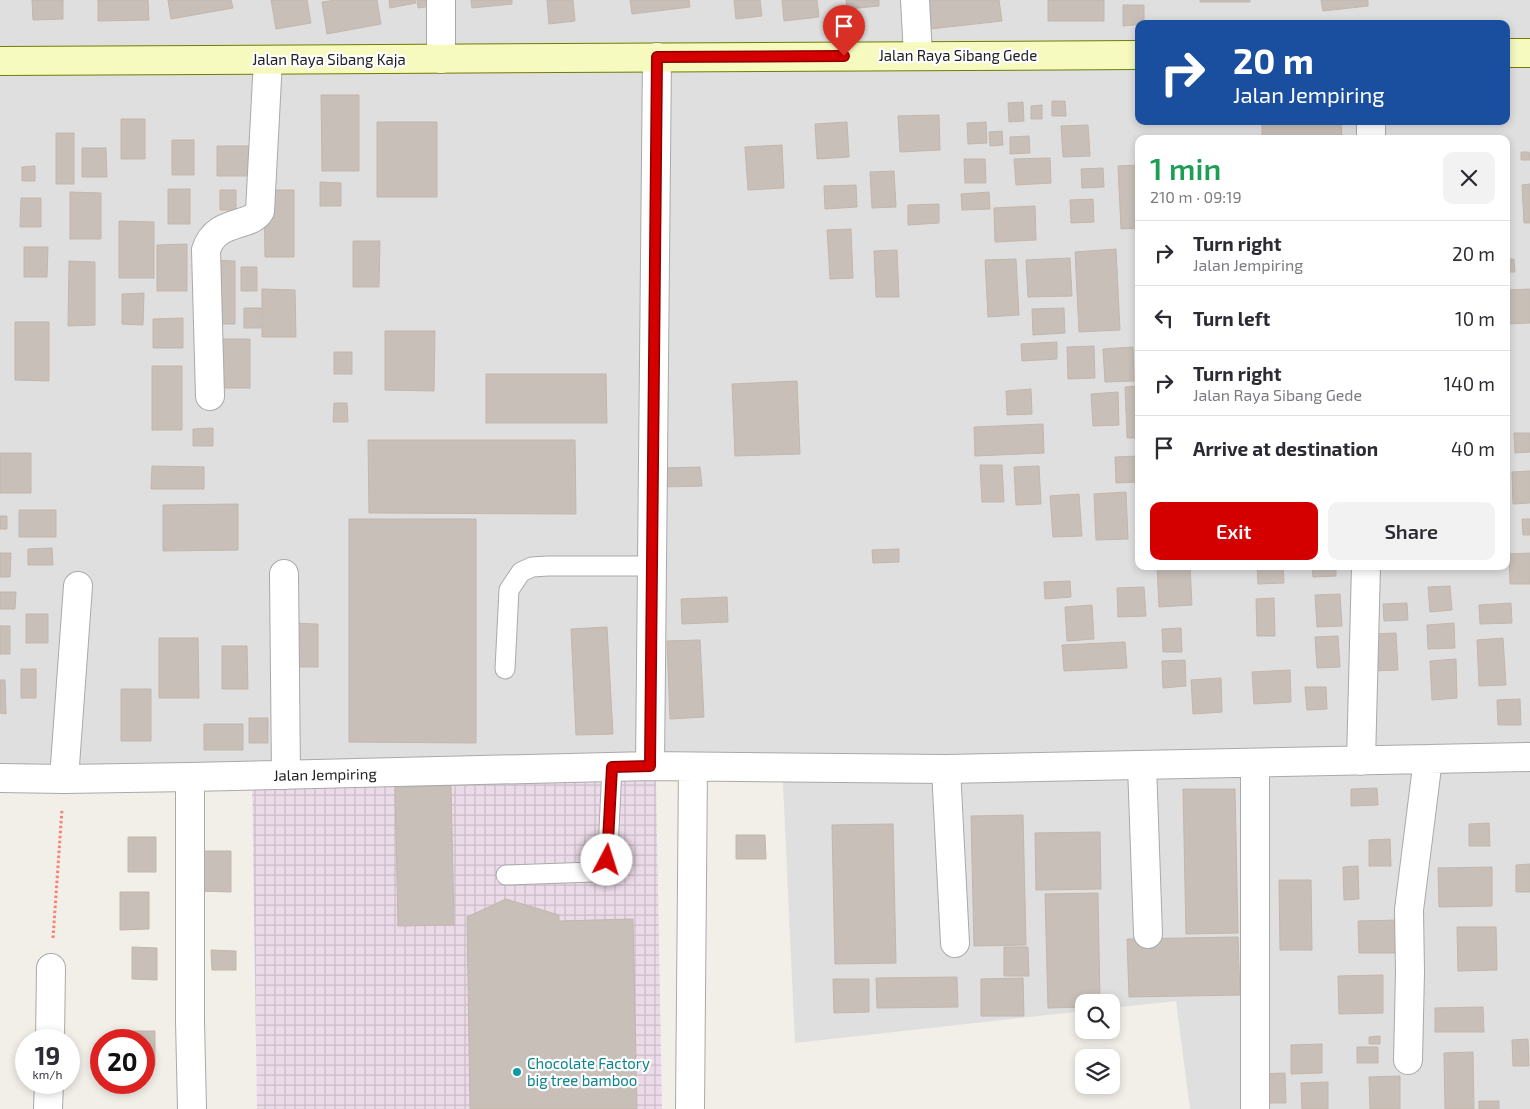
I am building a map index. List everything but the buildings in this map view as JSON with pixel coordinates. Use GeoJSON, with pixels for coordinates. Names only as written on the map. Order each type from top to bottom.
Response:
{"type":"FeatureCollection","features":[{"type":"Feature","properties":{"kind":"main road"},"geometry":{"type":"LineString","coordinates":[[1510,53],[1530,53]]}},
{"type":"Feature","properties":{"kind":"main road","name":"Jalan Raya Sibang Gede"},"geometry":{"type":"LineString","coordinates":[[657,57],[1135,55]]}},
{"type":"Feature","properties":{"kind":"main road","name":"Jalan Raya Sibang Kaja"},"geometry":{"type":"LineString","coordinates":[[0,61],[657,57]]}},
{"type":"Feature","properties":{"kind":"street"},"geometry":{"type":"LineString","coordinates":[[441,0],[441,59]]}},
{"type":"Feature","properties":{"kind":"street"},"geometry":{"type":"LineString","coordinates":[[915,0],[918,55]]}},
{"type":"Feature","properties":{"kind":"street"},"geometry":{"type":"LineString","coordinates":[[650,766],[657,57]]}},
{"type":"Feature","properties":{"kind":"street"},"geometry":{"type":"LineString","coordinates":[[210,396],[206,250],[209,242],[219,231],[227,226],[255,217],[260,211],[268,60]]}},
{"type":"Feature","properties":{"kind":"street"},"geometry":{"type":"LineString","coordinates":[[1361,761],[1366,570]]}},
{"type":"Feature","properties":{"kind":"street"},"geometry":{"type":"LineString","coordinates":[[284,574],[286,774]]}},
{"type":"Feature","properties":{"kind":"street"},"geometry":{"type":"LineString","coordinates":[[64,779],[78,586]]}},
{"type":"Feature","properties":{"kind":"street","name":"Jalan Jempiring"},"geometry":{"type":"LineString","coordinates":[[0,778],[190,777],[650,766],[946,770],[1530,757]]}},
{"type":"Feature","properties":{"kind":"street"},"geometry":{"type":"LineString","coordinates":[[1408,1060],[1409,910],[1428,759]]}},
{"type":"Feature","properties":{"kind":"street"},"geometry":{"type":"LineString","coordinates":[[1255,763],[1255,1109]]}},
{"type":"Feature","properties":{"kind":"street"},"geometry":{"type":"LineString","coordinates":[[1142,765],[1148,934]]}},
{"type":"Feature","properties":{"kind":"street"},"geometry":{"type":"LineString","coordinates":[[690,1109],[693,767]]}},
{"type":"Feature","properties":{"kind":"street"},"geometry":{"type":"LineString","coordinates":[[946,770],[955,943]]}},
{"type":"Feature","properties":{"kind":"street"},"geometry":{"type":"LineString","coordinates":[[190,777],[192,1109]]}},
{"type":"Feature","properties":{"kind":"street"},"geometry":{"type":"LineString","coordinates":[[50,1029],[51,968]]}},
{"type":"Feature","properties":{"kind":"street"},"geometry":{"type":"LineString","coordinates":[[48,1109],[49,1094]]}},
{"type":"Feature","properties":{"kind":"lane"},"geometry":{"type":"LineString","coordinates":[[505,669],[509,590],[521,572],[532,567],[548,566],[652,566]]}},
{"type":"Feature","properties":{"kind":"lane"},"geometry":{"type":"LineString","coordinates":[[506,875],[593,872],[604,866],[608,850],[612,767]]}},
{"type":"Feature","properties":{"kind":"path"},"geometry":{"type":"LineString","coordinates":[[51,968],[64,779]]}},
{"type":"Feature","properties":{"kind":"shaded area"},"geometry":{"type":"Polygon","coordinates":[[[0,0],[1530,0],[1530,1109],[1190,1109],[1176,1001],[1120,1007],[1120,994],[1075,994],[1075,1012],[795,1043],[782,763],[0,771],[0,0]]]}},
{"type":"Feature","properties":{"kind":"shaded area"},"geometry":{"type":"Polygon","coordinates":[[[656,779],[662,1109],[257,1109],[252,782],[656,779]]]}},
{"type":"Feature","properties":{"kind":"place","name":"Chocolate Factory big tree bamboo"},"geometry":{"type":"Point","coordinates":[517,1072]}},
{"type":"Feature","properties":{"kind":"route"},"geometry":{"type":"LineString","coordinates":[[607,860],[612,767],[650,766],[657,57],[844,56]]}}]}
